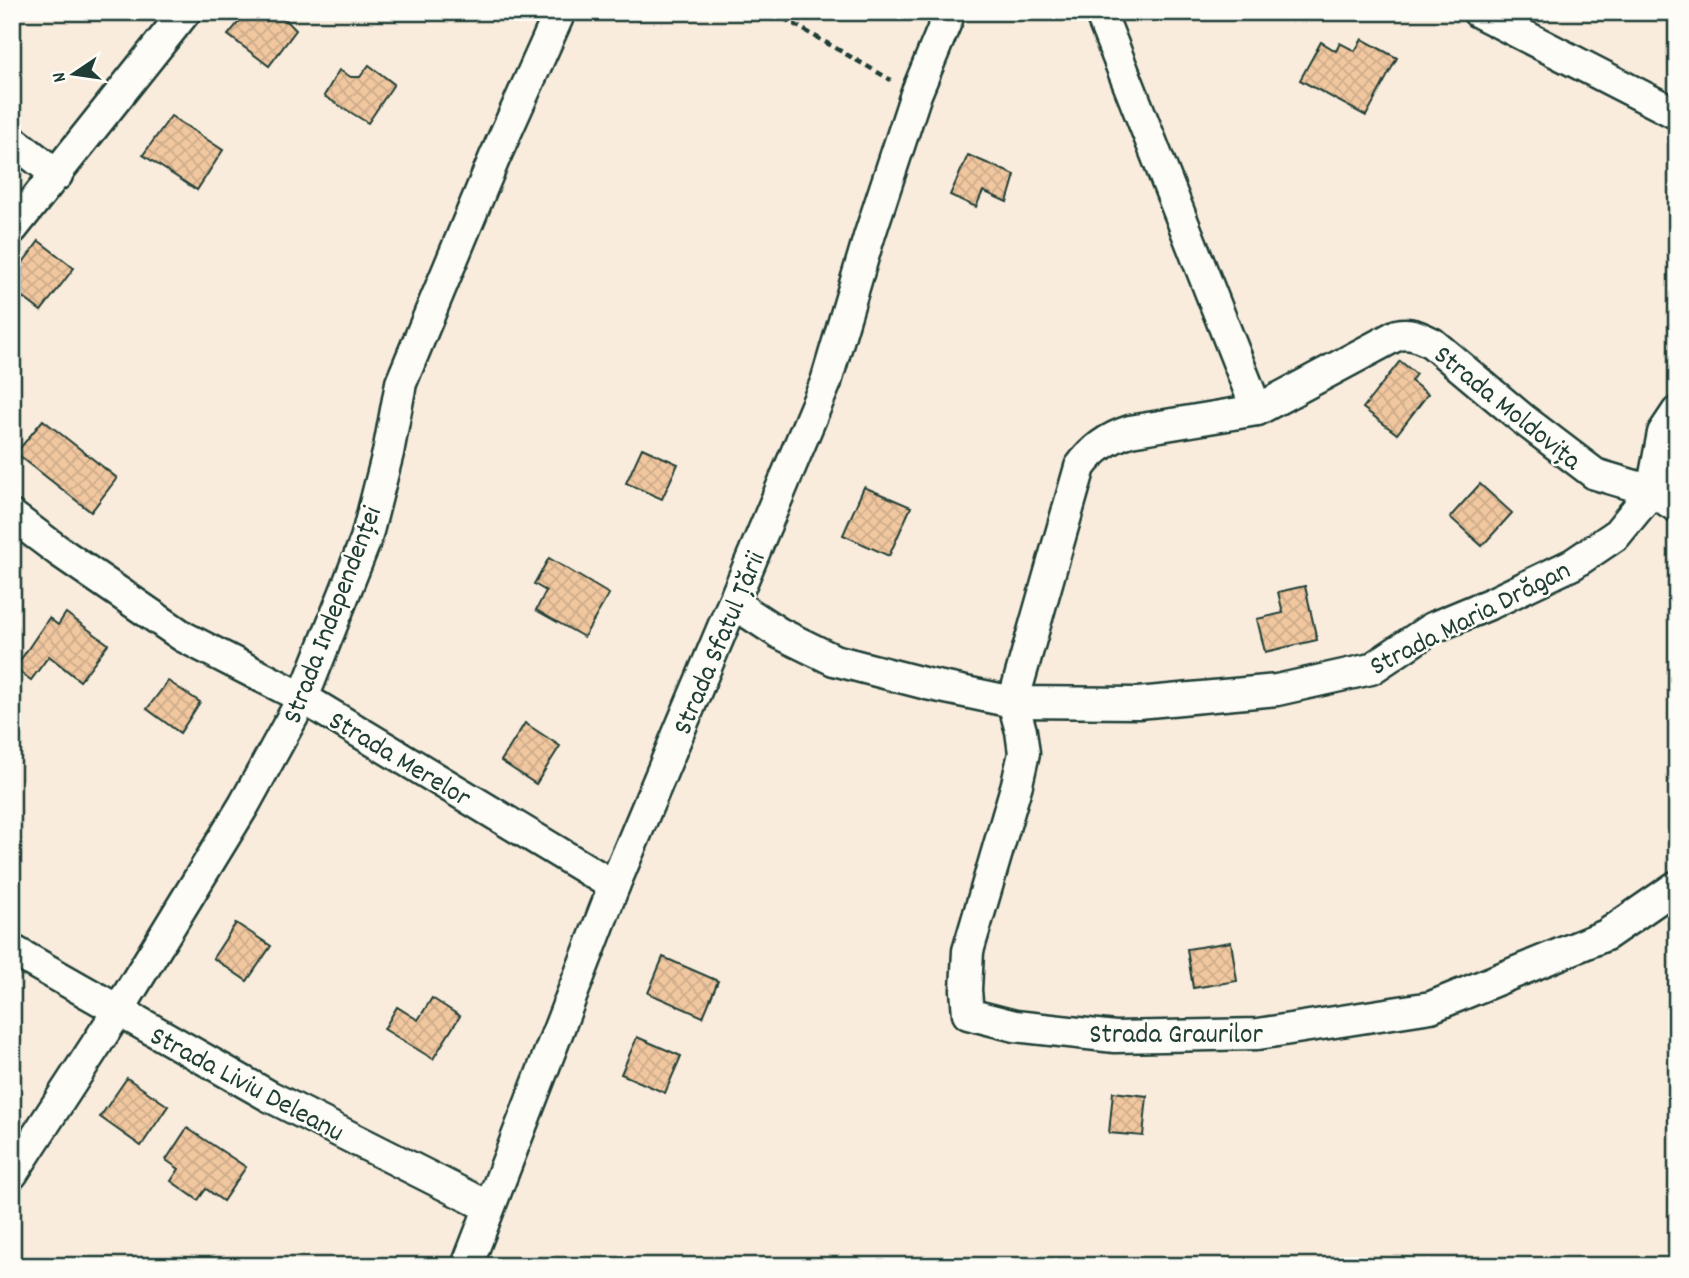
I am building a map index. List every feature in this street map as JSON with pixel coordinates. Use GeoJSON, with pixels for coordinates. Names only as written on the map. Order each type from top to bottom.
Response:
{"type":"FeatureCollection","features":[{"type":"Feature","properties":{"kind":"street"},"geometry":{"type":"LineString","coordinates":[[12,229],[185,12]]}},
{"type":"Feature","properties":{"kind":"street","name":"Strada Independenței"},"geometry":{"type":"LineString","coordinates":[[12,1174],[118,1011],[244,805],[303,698],[366,539],[388,453],[401,383],[494,159],[560,12]]}},
{"type":"Feature","properties":{"kind":"street","name":"Strada Sfatul Țării"},"geometry":{"type":"LineString","coordinates":[[467,1266],[614,886],[826,382],[869,237],[916,94],[950,12]]}},
{"type":"Feature","properties":{"kind":"street"},"geometry":{"type":"LineString","coordinates":[[1101,12],[1257,410]]}},
{"type":"Feature","properties":{"kind":"street"},"geometry":{"type":"LineString","coordinates":[[1478,12],[1677,114]]}},
{"type":"Feature","properties":{"kind":"street"},"geometry":{"type":"LineString","coordinates":[[12,140],[57,175]]}},
{"type":"Feature","properties":{"kind":"street","name":"Strada Moldovița"},"geometry":{"type":"LineString","coordinates":[[1013,702],[1080,467],[1099,446],[1114,436],[1130,431],[1257,410],[1397,335],[1417,335],[1432,343],[1524,420],[1595,474],[1651,491]]}},
{"type":"Feature","properties":{"kind":"street","name":"Strada Maria Drăgan"},"geometry":{"type":"LineString","coordinates":[[733,603],[779,634],[834,660],[927,684],[1013,702],[1138,703],[1277,690],[1371,669],[1433,628],[1573,564],[1616,535],[1651,491],[1663,433],[1677,412]]}},
{"type":"Feature","properties":{"kind":"street"},"geometry":{"type":"LineString","coordinates":[[1651,491],[1677,507]]}},
{"type":"Feature","properties":{"kind":"street","name":"Strada Merelor"},"geometry":{"type":"LineString","coordinates":[[12,516],[184,637],[303,698],[614,886]]}},
{"type":"Feature","properties":{"kind":"street","name":"Strada Graurilor"},"geometry":{"type":"LineString","coordinates":[[1013,702],[1024,752],[968,951],[968,1014],[1015,1026],[1128,1037],[1258,1034],[1431,1007],[1605,935],[1677,886]]}},
{"type":"Feature","properties":{"kind":"street","name":"Strada Liviu Deleanu"},"geometry":{"type":"LineString","coordinates":[[12,950],[269,1097],[489,1207]]}},
{"type":"Feature","properties":{"kind":"path"},"geometry":{"type":"LineString","coordinates":[[773,12],[916,94]]}},
{"type":"Feature","properties":{"kind":"building"},"geometry":{"type":"Polygon","coordinates":[[[247,12],[278,12],[296,30],[269,66],[228,35],[247,12]]]}},
{"type":"Feature","properties":{"kind":"building"},"geometry":{"type":"Polygon","coordinates":[[[1362,39],[1397,58],[1366,116],[1300,80],[1321,42],[1336,51],[1340,43],[1355,51],[1362,39]]]}},
{"type":"Feature","properties":{"kind":"building"},"geometry":{"type":"Polygon","coordinates":[[[369,65],[394,84],[368,123],[324,96],[339,70],[351,77],[360,77],[369,65]]]}},
{"type":"Feature","properties":{"kind":"building"},"geometry":{"type":"Polygon","coordinates":[[[171,116],[223,150],[197,190],[143,155],[171,116]]]}},
{"type":"Feature","properties":{"kind":"building"},"geometry":{"type":"Polygon","coordinates":[[[968,155],[1015,175],[1007,202],[983,191],[976,207],[950,195],[968,155]]]}},
{"type":"Feature","properties":{"kind":"building"},"geometry":{"type":"Polygon","coordinates":[[[39,241],[74,268],[41,311],[12,289],[12,277],[39,241]]]}},
{"type":"Feature","properties":{"kind":"building"},"geometry":{"type":"Polygon","coordinates":[[[1400,361],[1416,374],[1411,381],[1428,394],[1397,434],[1363,408],[1400,361]]]}},
{"type":"Feature","properties":{"kind":"building"},"geometry":{"type":"Polygon","coordinates":[[[43,420],[117,478],[91,512],[16,453],[43,420]]]}},
{"type":"Feature","properties":{"kind":"building"},"geometry":{"type":"Polygon","coordinates":[[[642,448],[678,464],[662,499],[626,483],[642,448]]]}},
{"type":"Feature","properties":{"kind":"building"},"geometry":{"type":"Polygon","coordinates":[[[1480,484],[1512,513],[1482,546],[1450,517],[1480,484]]]}},
{"type":"Feature","properties":{"kind":"building"},"geometry":{"type":"Polygon","coordinates":[[[864,487],[911,507],[889,556],[843,535],[864,487]]]}},
{"type":"Feature","properties":{"kind":"building"},"geometry":{"type":"Polygon","coordinates":[[[549,558],[609,594],[584,637],[536,610],[546,591],[534,584],[549,558]]]}},
{"type":"Feature","properties":{"kind":"building"},"geometry":{"type":"Polygon","coordinates":[[[1305,586],[1317,640],[1265,652],[1257,619],[1283,613],[1278,592],[1305,586]]]}},
{"type":"Feature","properties":{"kind":"building"},"geometry":{"type":"Polygon","coordinates":[[[66,613],[108,644],[80,681],[49,656],[31,680],[15,668],[49,618],[58,625],[66,613]]]}},
{"type":"Feature","properties":{"kind":"building"},"geometry":{"type":"Polygon","coordinates":[[[168,681],[200,702],[180,733],[147,709],[168,681]]]}},
{"type":"Feature","properties":{"kind":"building"},"geometry":{"type":"Polygon","coordinates":[[[525,723],[560,746],[536,784],[501,761],[525,723]]]}},
{"type":"Feature","properties":{"kind":"building"},"geometry":{"type":"Polygon","coordinates":[[[236,923],[271,946],[247,981],[213,958],[236,923]]]}},
{"type":"Feature","properties":{"kind":"building"},"geometry":{"type":"Polygon","coordinates":[[[1231,942],[1237,981],[1193,988],[1187,949],[1231,942]]]}},
{"type":"Feature","properties":{"kind":"building"},"geometry":{"type":"Polygon","coordinates":[[[663,957],[718,981],[703,1017],[648,993],[663,957]]]}},
{"type":"Feature","properties":{"kind":"building"},"geometry":{"type":"Polygon","coordinates":[[[432,998],[460,1016],[433,1059],[384,1029],[397,1007],[418,1020],[432,998]]]}},
{"type":"Feature","properties":{"kind":"building"},"geometry":{"type":"Polygon","coordinates":[[[637,1037],[681,1056],[665,1093],[621,1074],[637,1037]]]}},
{"type":"Feature","properties":{"kind":"building"},"geometry":{"type":"Polygon","coordinates":[[[127,1078],[168,1106],[141,1146],[100,1117],[127,1078]]]}},
{"type":"Feature","properties":{"kind":"building"},"geometry":{"type":"Polygon","coordinates":[[[1113,1092],[1147,1096],[1143,1136],[1109,1133],[1113,1092]]]}},
{"type":"Feature","properties":{"kind":"building"},"geometry":{"type":"Polygon","coordinates":[[[187,1128],[246,1167],[223,1201],[206,1189],[198,1200],[171,1181],[179,1169],[166,1160],[187,1128]]]}}]}
